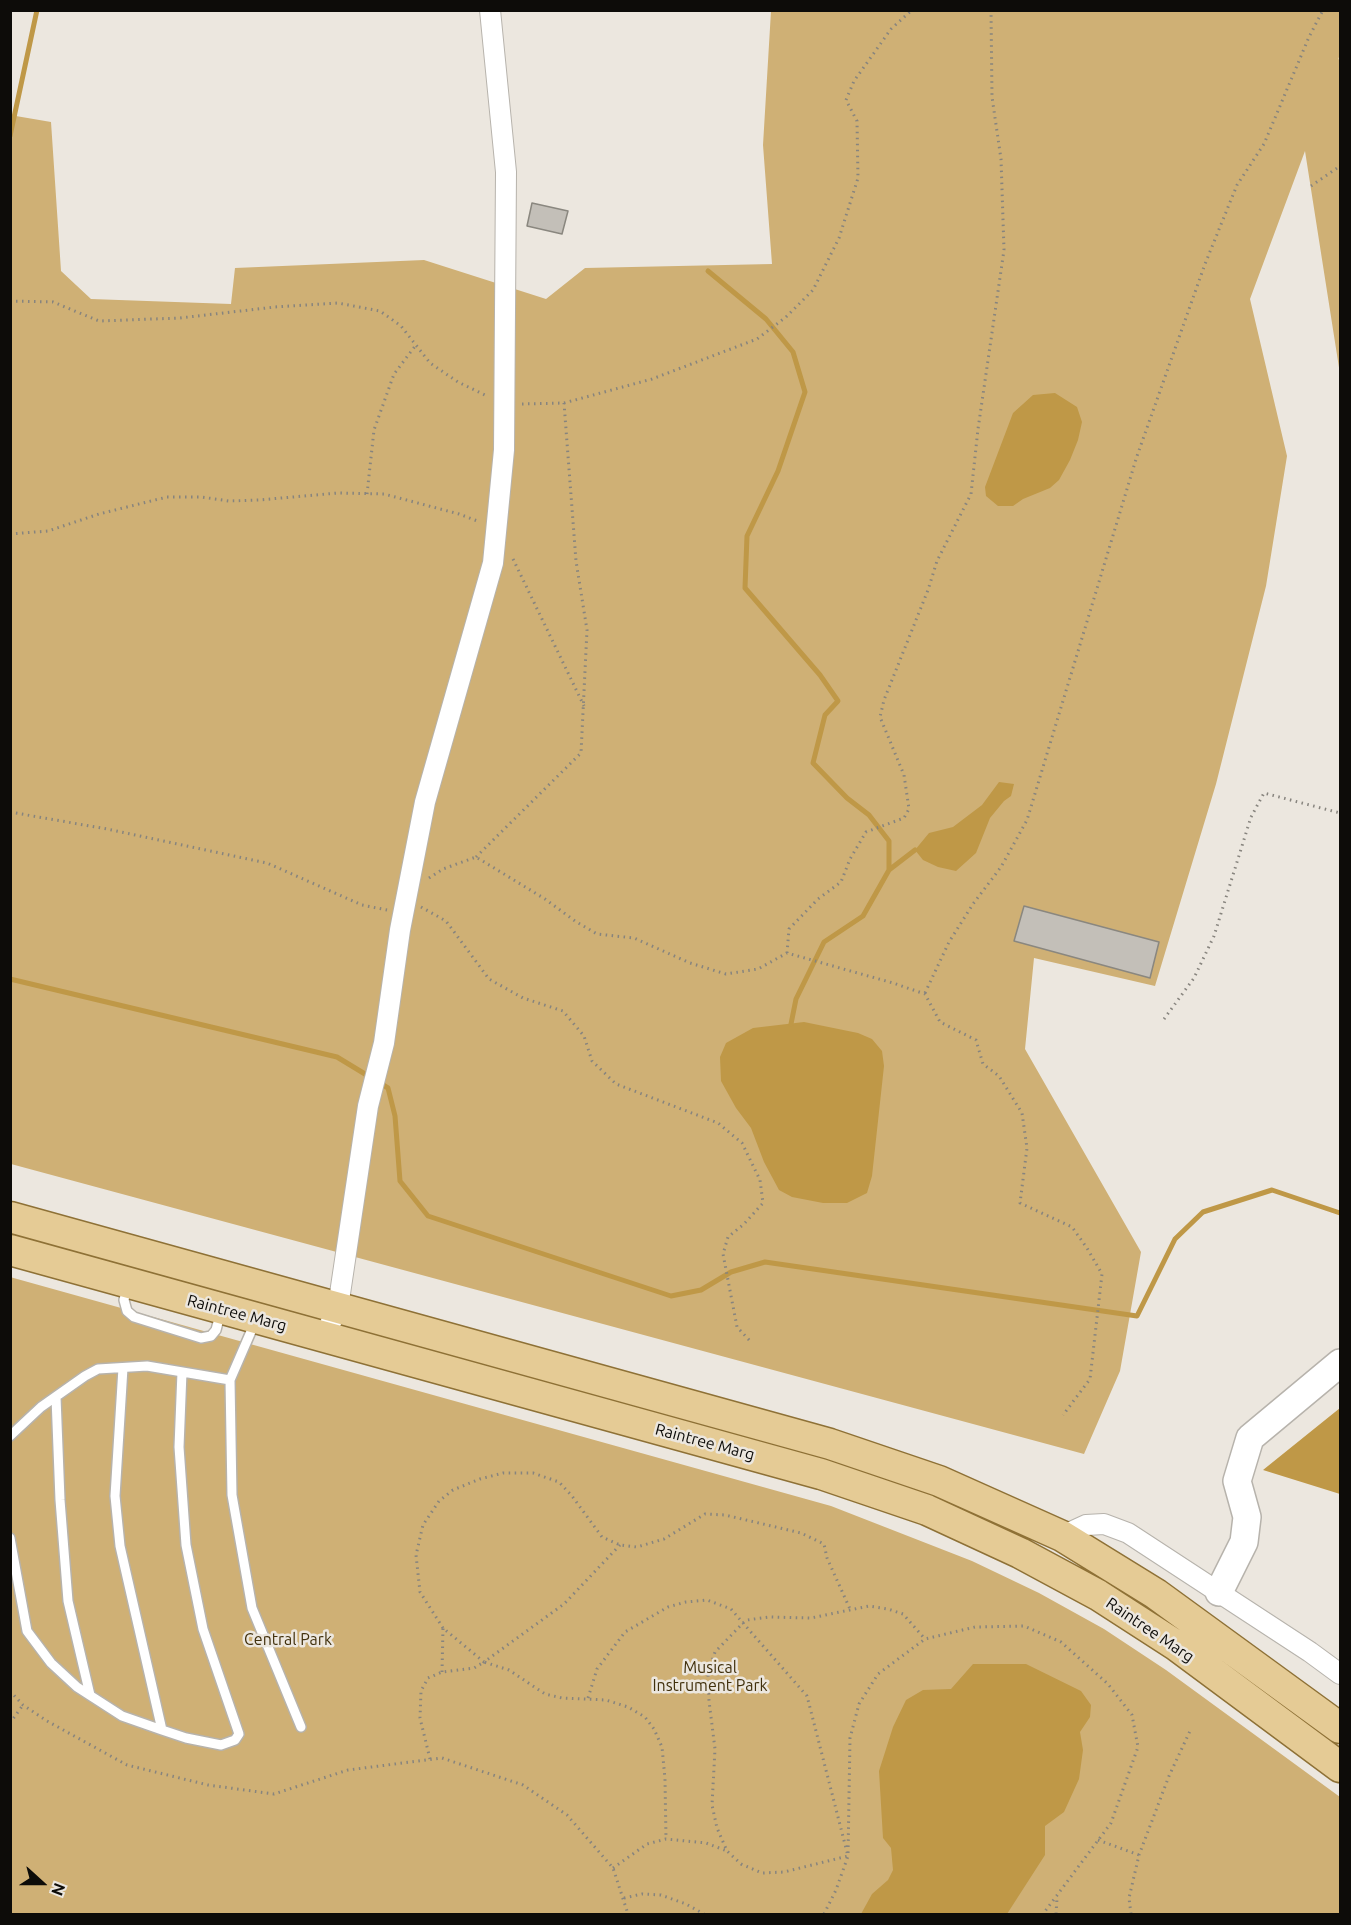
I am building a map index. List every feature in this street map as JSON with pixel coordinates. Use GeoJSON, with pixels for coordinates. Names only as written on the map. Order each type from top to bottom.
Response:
{"type":"FeatureCollection","features":[{"type":"Feature","properties":{"kind":"main road","name":"Raintree Marg"},"geometry":{"type":"LineString","coordinates":[[10,1217],[853,1451],[939,1481],[1062,1536],[1156,1594],[1341,1728]]}},
{"type":"Feature","properties":{"kind":"main road","name":"Raintree Marg"},"geometry":{"type":"LineString","coordinates":[[10,1250],[821,1474],[927,1510],[1020,1553],[1098,1595],[1177,1646],[1341,1767]]}},
{"type":"Feature","properties":{"kind":"street"},"geometry":{"type":"LineString","coordinates":[[324,1337],[338,1307],[368,1106],[384,1044],[403,913],[425,802],[493,563],[504,450],[506,172],[490,10]]}},
{"type":"Feature","properties":{"kind":"street"},"geometry":{"type":"LineString","coordinates":[[1219,1592],[1244,1542],[1247,1516],[1237,1481],[1250,1438],[1341,1363]]}},
{"type":"Feature","properties":{"kind":"street"},"geometry":{"type":"LineString","coordinates":[[1062,1536],[1086,1525],[1104,1524],[1128,1533],[1341,1674]]}},
{"type":"Feature","properties":{"kind":"lane"},"geometry":{"type":"LineString","coordinates":[[256,1318],[230,1380],[232,1495],[252,1608],[301,1726]]}},
{"type":"Feature","properties":{"kind":"lane"},"geometry":{"type":"LineString","coordinates":[[10,1436],[41,1407],[98,1369],[147,1366],[230,1380]]}},
{"type":"Feature","properties":{"kind":"lane"},"geometry":{"type":"LineString","coordinates":[[123,1368],[115,1496],[120,1546],[162,1730]]}},
{"type":"Feature","properties":{"kind":"lane"},"geometry":{"type":"LineString","coordinates":[[10,1538],[27,1631],[51,1663],[76,1687],[122,1716],[186,1738],[221,1745],[236,1740],[239,1734],[203,1629],[186,1545],[179,1447],[182,1372]]}},
{"type":"Feature","properties":{"kind":"lane"},"geometry":{"type":"LineString","coordinates":[[56,1396],[60,1500],[69,1601],[90,1695]]}},
{"type":"Feature","properties":{"kind":"path"},"geometry":{"type":"LineString","coordinates":[[10,301],[53,302],[99,321],[180,318],[275,307],[338,303],[380,311],[401,326],[430,363],[458,382],[504,405],[564,403],[652,379],[757,339],[786,317],[813,290],[839,238],[858,178],[857,122],[846,100],[854,81],[891,29],[912,10]]}},
{"type":"Feature","properties":{"kind":"path"},"geometry":{"type":"LineString","coordinates":[[787,953],[789,929],[818,899],[841,882],[866,832],[904,818],[909,809],[904,775],[880,717],[884,700],[928,590],[937,561],[971,494],[1004,250],[1001,159],[993,97],[991,10]]}},
{"type":"Feature","properties":{"kind":"path"},"geometry":{"type":"LineString","coordinates":[[925,994],[949,942],[972,904],[1002,867],[1027,820],[1137,456],[1205,264],[1237,185],[1264,144],[1309,37],[1323,10]]}},
{"type":"Feature","properties":{"kind":"path"},"geometry":{"type":"LineString","coordinates":[[1311,186],[1341,166]]}},
{"type":"Feature","properties":{"kind":"path"},"geometry":{"type":"LineString","coordinates":[[367,494],[374,430],[394,374],[416,345]]}},
{"type":"Feature","properties":{"kind":"path"},"geometry":{"type":"LineString","coordinates":[[564,403],[576,561],[587,630],[581,753],[476,857],[443,869],[408,890],[421,907],[446,921],[489,979],[523,998],[563,1011],[584,1036],[592,1060],[616,1084],[718,1123],[742,1143],[760,1180],[763,1203],[744,1224],[728,1237],[723,1254],[737,1327],[751,1342]]}},
{"type":"Feature","properties":{"kind":"path"},"geometry":{"type":"LineString","coordinates":[[10,534],[48,531],[99,514],[167,497],[201,496],[229,501],[338,493],[384,494],[459,514],[496,529]]}},
{"type":"Feature","properties":{"kind":"path"},"geometry":{"type":"LineString","coordinates":[[513,559],[584,706]]}},
{"type":"Feature","properties":{"kind":"path"},"geometry":{"type":"LineString","coordinates":[[1164,1019],[1194,978],[1214,936],[1251,817],[1264,793],[1341,813]]}},
{"type":"Feature","properties":{"kind":"path"},"geometry":{"type":"LineString","coordinates":[[10,812],[267,863],[362,905],[403,913]]}},
{"type":"Feature","properties":{"kind":"path"},"geometry":{"type":"LineString","coordinates":[[476,857],[597,934],[634,938],[690,963],[726,974],[758,969],[787,953],[925,994],[940,1022],[976,1040],[983,1064],[999,1076],[1022,1113],[1027,1148],[1020,1203],[1072,1227],[1102,1274],[1090,1379],[1063,1415]]}},
{"type":"Feature","properties":{"kind":"path"},"geometry":{"type":"LineString","coordinates":[[666,1839],[662,1747],[654,1729],[645,1717],[628,1707],[606,1700],[562,1698],[545,1694],[509,1670],[484,1662],[443,1628],[420,1592],[416,1555],[423,1525],[439,1501],[453,1490],[480,1479],[503,1473],[533,1473],[559,1482],[602,1537],[620,1545],[638,1547],[664,1539],[705,1514],[725,1515],[801,1533],[824,1544],[827,1558],[850,1609]]}},
{"type":"Feature","properties":{"kind":"path"},"geometry":{"type":"LineString","coordinates":[[430,1759],[420,1718],[421,1691],[428,1678],[442,1672],[474,1668],[484,1662],[564,1604],[620,1545]]}},
{"type":"Feature","properties":{"kind":"path"},"geometry":{"type":"LineString","coordinates":[[588,1698],[597,1669],[625,1632],[668,1607],[707,1600],[731,1609],[807,1696],[848,1856]]}},
{"type":"Feature","properties":{"kind":"path"},"geometry":{"type":"LineString","coordinates":[[727,1851],[717,1828],[712,1805],[716,1749],[709,1701],[708,1673],[715,1652],[747,1620],[769,1617],[811,1618],[869,1605],[903,1614],[925,1640]]}},
{"type":"Feature","properties":{"kind":"path"},"geometry":{"type":"LineString","coordinates":[[824,1914],[836,1890],[848,1856],[850,1738],[859,1704],[878,1674],[925,1640],[975,1627],[1024,1626],[1061,1642],[1108,1684],[1132,1714],[1138,1747],[1111,1823],[1043,1914]]}},
{"type":"Feature","properties":{"kind":"path"},"geometry":{"type":"LineString","coordinates":[[442,1672],[443,1628]]}},
{"type":"Feature","properties":{"kind":"path"},"geometry":{"type":"LineString","coordinates":[[10,1691],[23,1705],[127,1765],[208,1785],[274,1794],[348,1770],[442,1758],[524,1785],[567,1815],[613,1868],[628,1914]]}},
{"type":"Feature","properties":{"kind":"path"},"geometry":{"type":"LineString","coordinates":[[10,1723],[23,1705]]}},
{"type":"Feature","properties":{"kind":"path"},"geometry":{"type":"LineString","coordinates":[[1131,1914],[1129,1898],[1139,1855],[1169,1776],[1190,1731]]}},
{"type":"Feature","properties":{"kind":"path"},"geometry":{"type":"LineString","coordinates":[[613,1868],[647,1844],[666,1839],[706,1843],[727,1851],[741,1864],[762,1873],[784,1872],[848,1856]]}},
{"type":"Feature","properties":{"kind":"path"},"geometry":{"type":"LineString","coordinates":[[1098,1840],[1139,1855]]}},
{"type":"Feature","properties":{"kind":"path"},"geometry":{"type":"LineString","coordinates":[[623,1898],[642,1894],[661,1895],[686,1904],[704,1914]]}},
{"type":"Feature","properties":{"kind":"path"},"geometry":{"type":"LineString","coordinates":[[1056,1914],[1057,1897]]}},
{"type":"Feature","properties":{"kind":"green space"},"geometry":{"type":"Polygon","coordinates":[[[771,11],[1340,11],[1338,60],[1340,57],[1340,374],[1305,151],[1250,299],[1287,456],[1266,586],[1216,784],[1155,986],[1034,958],[1025,1049],[1141,1252],[1120,1371],[1084,1454],[11,1164],[10,115],[51,122],[61,271],[91,299],[231,304],[235,268],[424,260],[546,299],[585,268],[772,264],[763,145],[771,11]]]}},
{"type":"Feature","properties":{"kind":"green space","name":"Central Park"},"geometry":{"type":"Polygon","coordinates":[[[10,1277],[831,1506],[972,1561],[1039,1593],[1104,1629],[1166,1670],[1340,1797],[1340,1914],[11,1914],[10,1277]]]}},
{"type":"Feature","properties":{"kind":"shaded area"},"geometry":{"type":"Polygon","coordinates":[[[1055,393],[1077,407],[1082,422],[1070,460],[1059,480],[1050,488],[1023,499],[1013,506],[998,506],[986,496],[985,487],[1013,413],[1033,395],[1055,393]]]}},
{"type":"Feature","properties":{"kind":"shaded area"},"geometry":{"type":"Polygon","coordinates":[[[999,782],[1014,784],[1011,796],[990,818],[976,853],[956,871],[938,867],[923,860],[915,850],[929,833],[953,827],[982,805],[999,782]]]}},
{"type":"Feature","properties":{"kind":"shaded area"},"geometry":{"type":"Polygon","coordinates":[[[804,1022],[858,1033],[872,1039],[882,1051],[884,1066],[872,1176],[867,1193],[847,1203],[823,1203],[792,1197],[779,1190],[764,1162],[751,1128],[736,1108],[721,1081],[720,1057],[726,1043],[753,1028],[804,1022]]]}},
{"type":"Feature","properties":{"kind":"shaded area"},"geometry":{"type":"Polygon","coordinates":[[[1340,1408],[1340,1494],[1263,1470],[1340,1408]]]}},
{"type":"Feature","properties":{"kind":"shaded area"},"geometry":{"type":"Polygon","coordinates":[[[973,1664],[1026,1664],[1081,1691],[1091,1705],[1090,1717],[1080,1732],[1083,1750],[1079,1779],[1064,1812],[1045,1826],[1045,1855],[1007,1914],[861,1914],[872,1894],[888,1880],[893,1870],[891,1848],[883,1838],[879,1771],[893,1727],[906,1700],[923,1690],[951,1689],[973,1664]]]}},
{"type":"Feature","properties":{"kind":"building"},"geometry":{"type":"Polygon","coordinates":[[[532,203],[568,211],[562,234],[527,226],[532,203]]]}},
{"type":"Feature","properties":{"kind":"building"},"geometry":{"type":"Polygon","coordinates":[[[1024,906],[1159,942],[1150,978],[1014,941],[1024,906]]]}},
{"type":"Feature","properties":{"kind":"waterway"},"geometry":{"type":"LineString","coordinates":[[10,136],[37,10]]}},
{"type":"Feature","properties":{"kind":"waterway"},"geometry":{"type":"LineString","coordinates":[[708,271],[766,319],[793,352],[805,392],[778,471],[747,536],[745,588],[820,675],[838,701],[825,715],[813,763],[847,798],[869,815],[889,841],[889,870],[915,850]]}},
{"type":"Feature","properties":{"kind":"waterway"},"geometry":{"type":"LineString","coordinates":[[791,1024],[796,999],[824,942],[863,916],[889,870]]}},
{"type":"Feature","properties":{"kind":"waterway"},"geometry":{"type":"LineString","coordinates":[[10,979],[337,1057],[388,1088],[395,1116],[400,1181],[428,1216],[671,1296],[701,1290],[731,1272],[765,1262],[1137,1316],[1175,1239],[1203,1212],[1272,1190],[1340,1213]]}},
{"type":"Feature","properties":{"kind":"park label","name":"Musical Instrument Park"},"geometry":{"type":"Point","coordinates":[710,1677]}}]}
